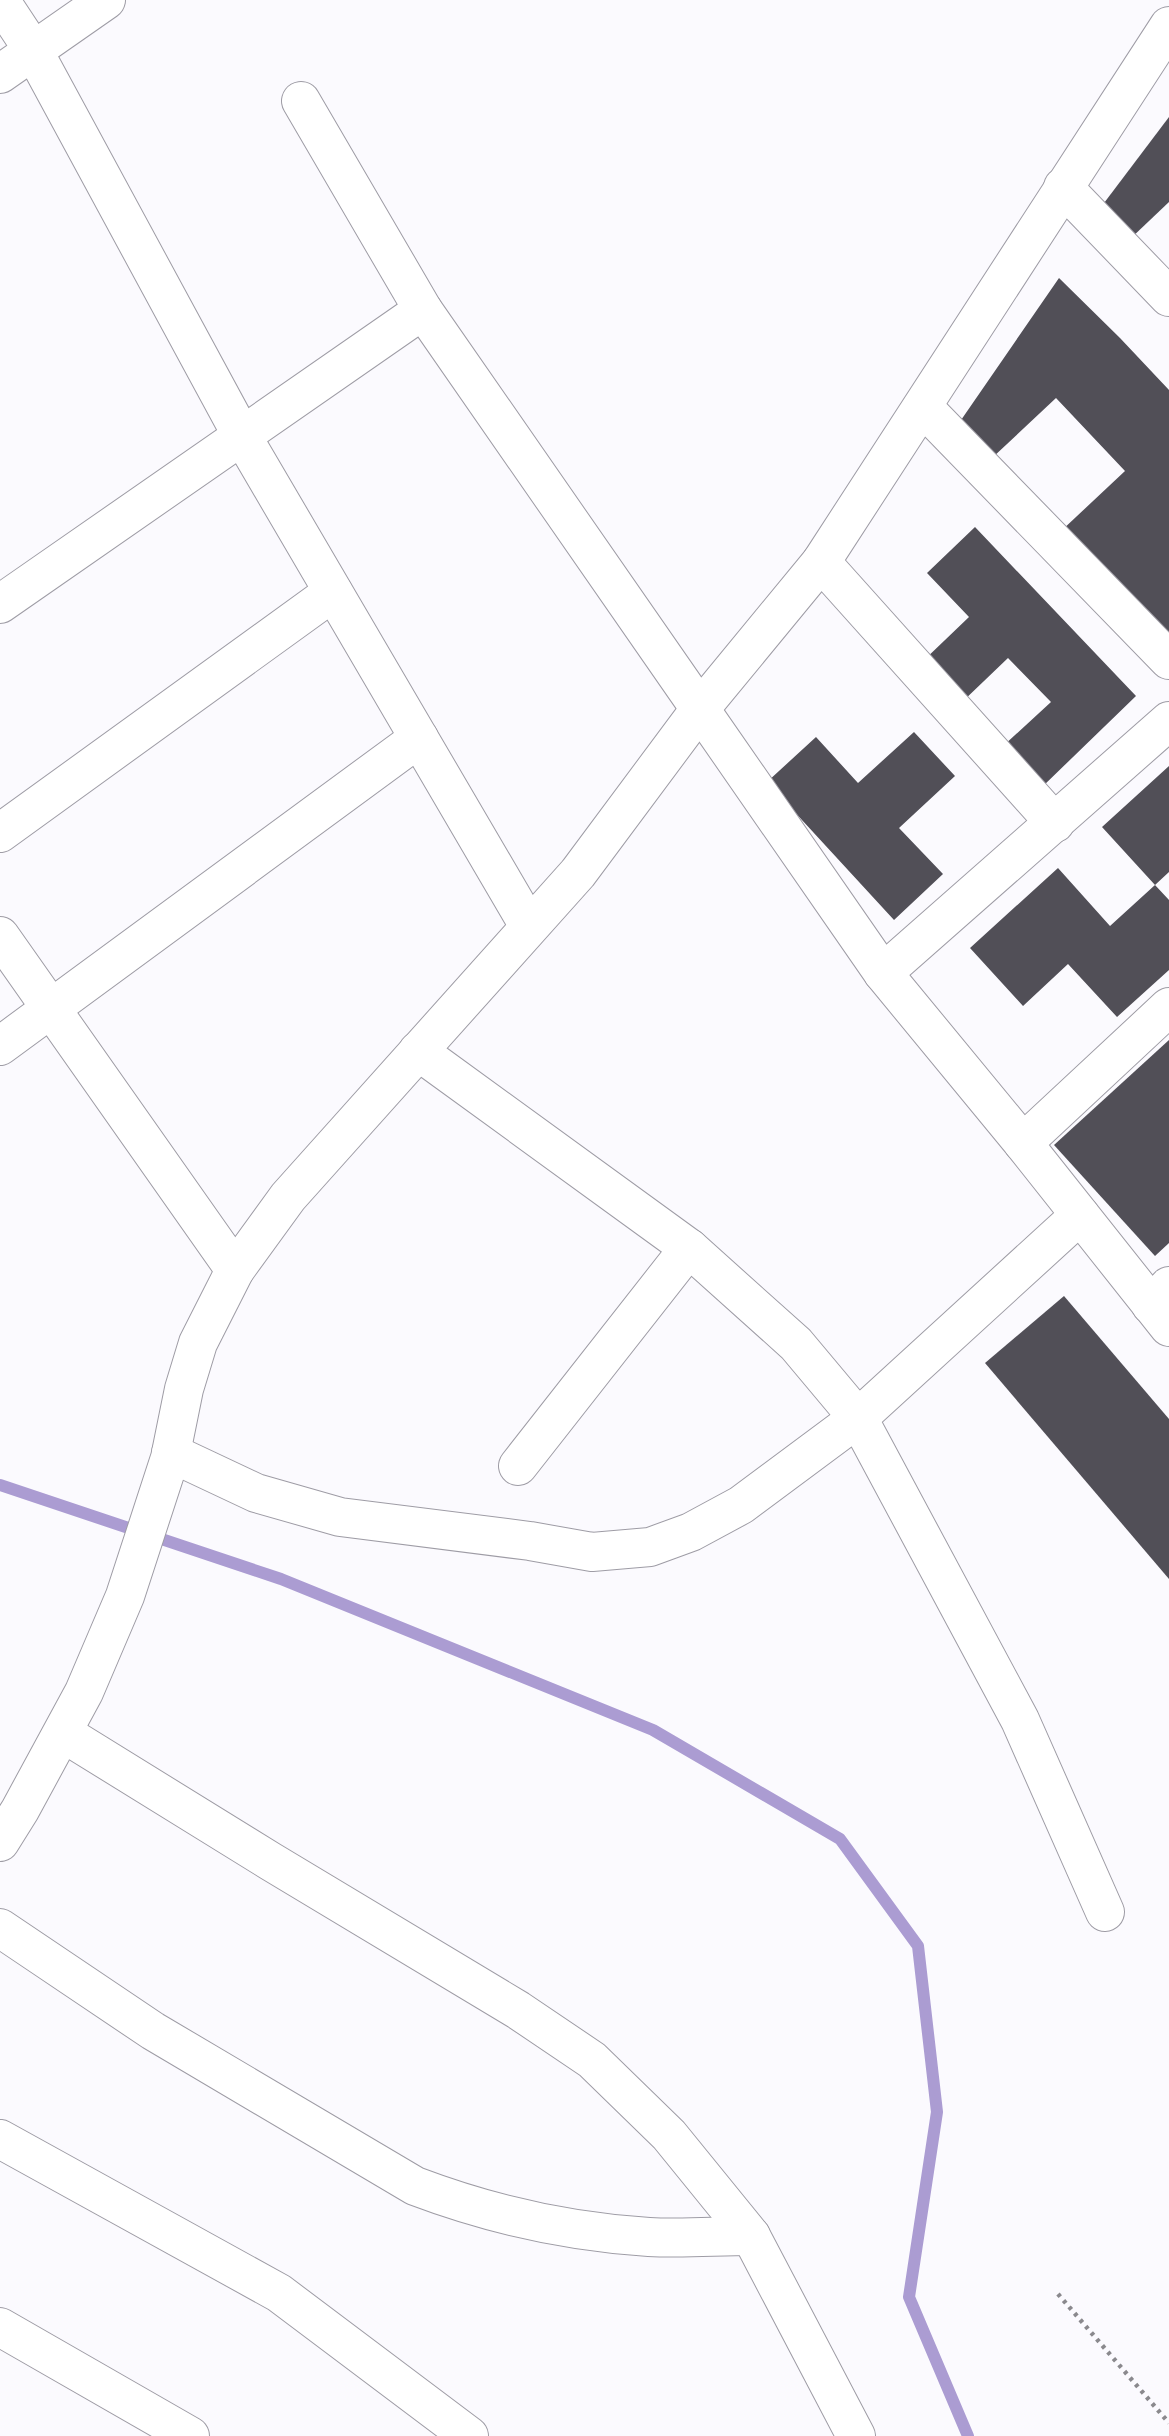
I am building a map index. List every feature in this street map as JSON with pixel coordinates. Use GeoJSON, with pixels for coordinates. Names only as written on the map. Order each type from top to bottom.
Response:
{"type":"FeatureCollection","features":[{"type":"Feature","properties":{"kind":"street"},"geometry":{"type":"LineString","coordinates":[[0,0],[33,50],[242,436],[530,926]]}},
{"type":"Feature","properties":{"kind":"street"},"geometry":{"type":"LineString","coordinates":[[0,74],[106,0]]}},
{"type":"Feature","properties":{"kind":"street"},"geometry":{"type":"LineString","coordinates":[[0,1842],[84,1692],[125,1596],[170,1456],[184,1389],[198,1343],[235,1270],[288,1197],[578,873],[701,709],[821,562],[1169,26]]}},
{"type":"Feature","properties":{"kind":"street"},"geometry":{"type":"LineString","coordinates":[[301,102],[423,310],[883,973],[1080,1215],[1163,1306]]}},
{"type":"Feature","properties":{"kind":"street"},"geometry":{"type":"LineString","coordinates":[[1063,187],[1169,297]]}},
{"type":"Feature","properties":{"kind":"street"},"geometry":{"type":"LineString","coordinates":[[0,604],[423,310]]}},
{"type":"Feature","properties":{"kind":"street"},"geometry":{"type":"LineString","coordinates":[[923,407],[1169,660]]}},
{"type":"Feature","properties":{"kind":"street"},"geometry":{"type":"LineString","coordinates":[[821,562],[1055,823]]}},
{"type":"Feature","properties":{"kind":"street"},"geometry":{"type":"LineString","coordinates":[[0,833],[333,592]]}},
{"type":"Feature","properties":{"kind":"street"},"geometry":{"type":"LineString","coordinates":[[883,973],[1169,721]]}},
{"type":"Feature","properties":{"kind":"street"},"geometry":{"type":"LineString","coordinates":[[0,1046],[419,738]]}},
{"type":"Feature","properties":{"kind":"street"},"geometry":{"type":"LineString","coordinates":[[0,936],[235,1270]]}},
{"type":"Feature","properties":{"kind":"street"},"geometry":{"type":"LineString","coordinates":[[1023,1143],[1169,1007]]}},
{"type":"Feature","properties":{"kind":"street"},"geometry":{"type":"LineString","coordinates":[[418,1051],[689,1248],[796,1344],[858,1418],[1020,1720],[1105,1912]]}},
{"type":"Feature","properties":{"kind":"street"},"geometry":{"type":"LineString","coordinates":[[170,1456],[256,1493],[340,1517],[530,1541],[592,1552],[650,1547],[691,1532],[741,1505],[858,1418],[1080,1215]]}},
{"type":"Feature","properties":{"kind":"street"},"geometry":{"type":"LineString","coordinates":[[518,1466],[689,1248]]}},
{"type":"Feature","properties":{"kind":"street"},"geometry":{"type":"LineString","coordinates":[[63,1733],[518,2010],[592,2060],[669,2136],[751,2236],[856,2436]]}},
{"type":"Feature","properties":{"kind":"street"},"geometry":{"type":"LineString","coordinates":[[0,1928],[153,2031],[415,2186],[457,2202],[521,2219],[580,2228],[650,2237],[751,2236]]}},
{"type":"Feature","properties":{"kind":"street"},"geometry":{"type":"LineString","coordinates":[[0,2139],[279,2294],[469,2436]]}},
{"type":"Feature","properties":{"kind":"street"},"geometry":{"type":"LineString","coordinates":[[0,2327],[190,2436]]}},
{"type":"Feature","properties":{"kind":"path"},"geometry":{"type":"LineString","coordinates":[[1058,2294],[1169,2423]]}},
{"type":"Feature","properties":{"kind":"building"},"geometry":{"type":"Polygon","coordinates":[[[1169,117],[1169,202],[1129,240],[1098,211],[1169,117]]]}},
{"type":"Feature","properties":{"kind":"building"},"geometry":{"type":"Polygon","coordinates":[[[1059,278],[1169,390],[1169,647],[1060,532],[1125,471],[1056,398],[992,458],[959,423],[1059,278]]]}},
{"type":"Feature","properties":{"kind":"building"},"geometry":{"type":"Polygon","coordinates":[[[975,527],[1136,696],[1041,788],[1002,747],[1051,702],[1008,658],[960,704],[921,663],[969,617],[927,573],[975,527]]]}},
{"type":"Feature","properties":{"kind":"building"},"geometry":{"type":"Polygon","coordinates":[[[914,732],[955,776],[899,828],[943,874],[894,920],[767,782],[816,737],[858,783],[914,732]]]}},
{"type":"Feature","properties":{"kind":"building"},"geometry":{"type":"Polygon","coordinates":[[[1169,766],[1169,872],[1155,885],[1102,827],[1169,766]]]}},
{"type":"Feature","properties":{"kind":"building"},"geometry":{"type":"Polygon","coordinates":[[[1058,868],[1110,926],[1155,885],[1169,900],[1169,970],[1117,1017],[1068,964],[1023,1006],[970,948],[1058,868]]]}},
{"type":"Feature","properties":{"kind":"building"},"geometry":{"type":"Polygon","coordinates":[[[1169,1040],[1169,1243],[1155,1256],[1054,1145],[1169,1040]]]}},
{"type":"Feature","properties":{"kind":"building"},"geometry":{"type":"Polygon","coordinates":[[[1064,1296],[1169,1419],[1169,1579],[985,1363],[1064,1296]]]}},
{"type":"Feature","properties":{"kind":"waterway"},"geometry":{"type":"LineString","coordinates":[[0,1485],[281,1579],[653,1730],[840,1839],[918,1946],[937,2112],[909,2297],[968,2436]]}}]}
